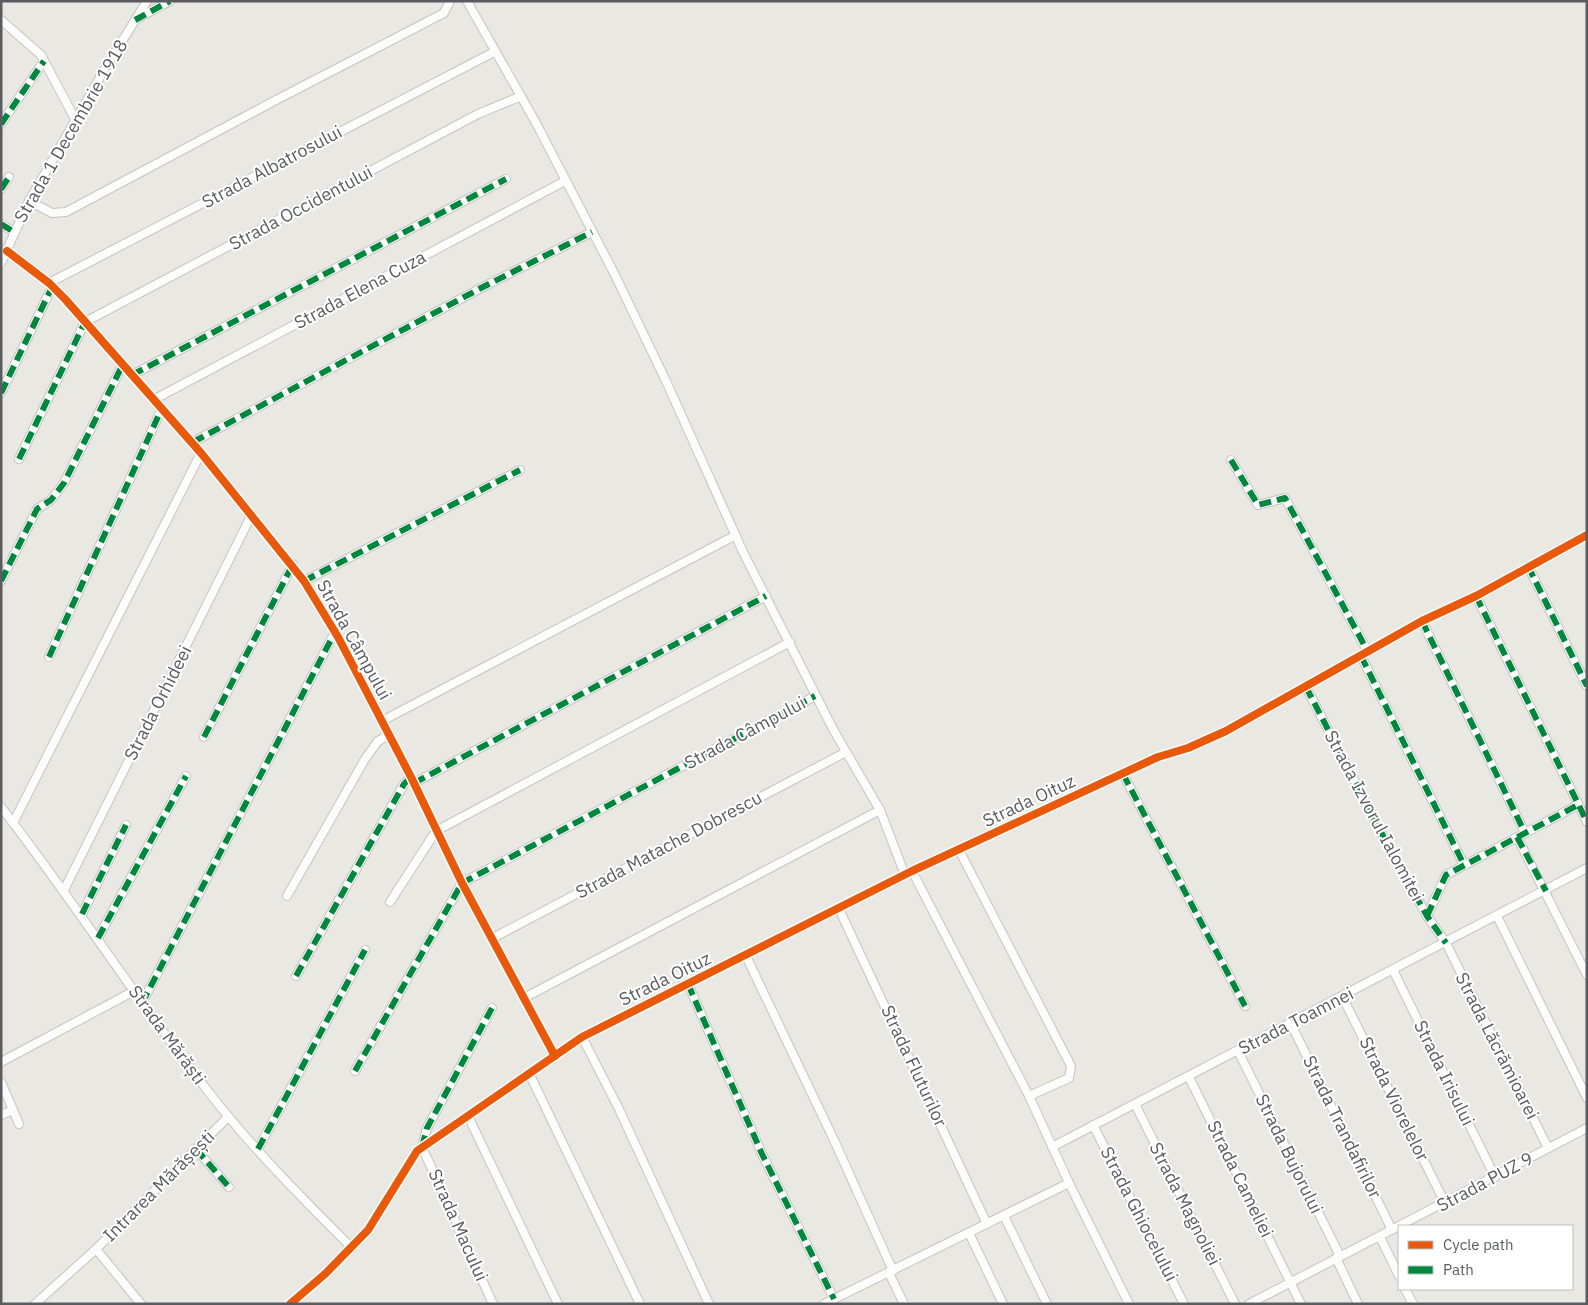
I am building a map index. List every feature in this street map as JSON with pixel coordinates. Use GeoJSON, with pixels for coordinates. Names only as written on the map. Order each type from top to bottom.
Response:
{"type":"FeatureCollection","features":[{"type":"Feature","properties":{"kind":"street","name":"Strada 1 Decembrie 1918"},"geometry":{"type":"LineString","coordinates":[[1,263],[29,201],[63,144],[75,119],[147,1]]}},
{"type":"Feature","properties":{"kind":"street"},"geometry":{"type":"LineString","coordinates":[[135,20],[170,1]]}},
{"type":"Feature","properties":{"kind":"street"},"geometry":{"type":"LineString","coordinates":[[29,201],[52,213],[66,212],[278,99],[444,14],[450,1]]}},
{"type":"Feature","properties":{"kind":"street"},"geometry":{"type":"LineString","coordinates":[[467,1],[519,97],[536,123],[615,275],[666,380],[736,535],[815,696],[880,810],[909,873],[1029,1096],[1068,1184],[1129,1304]]}},
{"type":"Feature","properties":{"kind":"street"},"geometry":{"type":"LineString","coordinates":[[2,24],[29,43],[44,61],[75,119]]}},
{"type":"Feature","properties":{"kind":"street","name":"Strada Albatrosului"},"geometry":{"type":"LineString","coordinates":[[51,285],[494,52]]}},
{"type":"Feature","properties":{"kind":"street"},"geometry":{"type":"LineString","coordinates":[[1,124],[44,61]]}},
{"type":"Feature","properties":{"kind":"street","name":"Strada Occidentului"},"geometry":{"type":"LineString","coordinates":[[85,322],[478,114],[519,97]]}},
{"type":"Feature","properties":{"kind":"street"},"geometry":{"type":"LineString","coordinates":[[1,188],[9,177]]}},
{"type":"Feature","properties":{"kind":"street"},"geometry":{"type":"LineString","coordinates":[[132,375],[506,179]]}},
{"type":"Feature","properties":{"kind":"street","name":"Strada Elena Cuza"},"geometry":{"type":"LineString","coordinates":[[155,399],[565,182]]}},
{"type":"Feature","properties":{"kind":"street"},"geometry":{"type":"LineString","coordinates":[[1,224],[14,232]]}},
{"type":"Feature","properties":{"kind":"street"},"geometry":{"type":"LineString","coordinates":[[192,442],[481,288],[592,232]]}},
{"type":"Feature","properties":{"kind":"street","name":"Strada Câmpului"},"geometry":{"type":"LineString","coordinates":[[7,251],[51,285],[85,322],[201,452],[251,516],[293,564],[335,632],[413,780],[462,882],[555,1056]]}},
{"type":"Feature","properties":{"kind":"street"},"geometry":{"type":"LineString","coordinates":[[1,393],[51,285]]}},
{"type":"Feature","properties":{"kind":"street"},"geometry":{"type":"LineString","coordinates":[[19,458],[85,322]]}},
{"type":"Feature","properties":{"kind":"street"},"geometry":{"type":"LineString","coordinates":[[1,581],[37,509],[51,500],[64,483],[123,364]]}},
{"type":"Feature","properties":{"kind":"street"},"geometry":{"type":"LineString","coordinates":[[49,657],[162,408]]}},
{"type":"Feature","properties":{"kind":"street"},"geometry":{"type":"LineString","coordinates":[[13,823],[201,452]]}},
{"type":"Feature","properties":{"kind":"street"},"geometry":{"type":"LineString","coordinates":[[1231,460],[1258,505],[1285,498],[1365,654],[1464,865]]}},
{"type":"Feature","properties":{"kind":"street"},"geometry":{"type":"LineString","coordinates":[[304,581],[520,470]]}},
{"type":"Feature","properties":{"kind":"street","name":"Strada Orhideei"},"geometry":{"type":"LineString","coordinates":[[64,890],[251,516]]}},
{"type":"Feature","properties":{"kind":"street"},"geometry":{"type":"LineString","coordinates":[[382,721],[736,535]]}},
{"type":"Feature","properties":{"kind":"street","name":"Strada Oituz"},"geometry":{"type":"LineString","coordinates":[[290,1304],[325,1274],[368,1230],[412,1158],[422,1147],[582,1037],[909,873],[1158,757],[1188,748],[1226,731],[1422,621],[1476,596],[1587,535]]}},
{"type":"Feature","properties":{"kind":"street"},"geometry":{"type":"LineString","coordinates":[[204,737],[293,564]]}},
{"type":"Feature","properties":{"kind":"street"},"geometry":{"type":"LineString","coordinates":[[1528,566],[1587,686]]}},
{"type":"Feature","properties":{"kind":"street"},"geometry":{"type":"LineString","coordinates":[[296,976],[404,784],[766,596]]}},
{"type":"Feature","properties":{"kind":"street"},"geometry":{"type":"LineString","coordinates":[[1476,596],[1587,822]]}},
{"type":"Feature","properties":{"kind":"street"},"geometry":{"type":"LineString","coordinates":[[1422,621],[1525,833]]}},
{"type":"Feature","properties":{"kind":"street"},"geometry":{"type":"LineString","coordinates":[[142,1003],[335,632]]}},
{"type":"Feature","properties":{"kind":"street"},"geometry":{"type":"LineString","coordinates":[[390,902],[436,831],[790,642]]}},
{"type":"Feature","properties":{"kind":"street","name":"Strada Izvorul Ialomitei"},"geometry":{"type":"LineString","coordinates":[[1306,687],[1427,916],[1446,943]]}},
{"type":"Feature","properties":{"kind":"street","name":"Strada Câmpului"},"geometry":{"type":"LineString","coordinates":[[462,882],[815,696]]}},
{"type":"Feature","properties":{"kind":"street"},"geometry":{"type":"LineString","coordinates":[[287,896],[365,760],[378,741],[389,734]]}},
{"type":"Feature","properties":{"kind":"street","name":"Strada Matache Dobrescu"},"geometry":{"type":"LineString","coordinates":[[493,938],[846,752]]}},
{"type":"Feature","properties":{"kind":"street"},"geometry":{"type":"LineString","coordinates":[[1123,774],[1245,1006]]}},
{"type":"Feature","properties":{"kind":"street"},"geometry":{"type":"LineString","coordinates":[[98,938],[186,776]]}},
{"type":"Feature","properties":{"kind":"street"},"geometry":{"type":"LineString","coordinates":[[1427,916],[1446,875],[1578,805]]}},
{"type":"Feature","properties":{"kind":"street","name":"Strada Mărăști"},"geometry":{"type":"LineString","coordinates":[[1,807],[82,914],[142,1003],[228,1117],[352,1248]]}},
{"type":"Feature","properties":{"kind":"street"},"geometry":{"type":"LineString","coordinates":[[524,998],[880,810]]}},
{"type":"Feature","properties":{"kind":"street"},"geometry":{"type":"LineString","coordinates":[[82,914],[126,825]]}},
{"type":"Feature","properties":{"kind":"street"},"geometry":{"type":"LineString","coordinates":[[1518,837],[1542,893],[1587,975]]}},
{"type":"Feature","properties":{"kind":"street"},"geometry":{"type":"LineString","coordinates":[[958,850],[1071,1066],[1069,1078],[1029,1096]]}},
{"type":"Feature","properties":{"kind":"street","name":"Strada Toamnei"},"geometry":{"type":"LineString","coordinates":[[1052,1146],[1291,1024],[1587,868]]}},
{"type":"Feature","properties":{"kind":"street"},"geometry":{"type":"LineString","coordinates":[[355,1071],[462,882]]}},
{"type":"Feature","properties":{"kind":"street","name":"Strada Fluturilor"},"geometry":{"type":"LineString","coordinates":[[839,909],[987,1224]]}},
{"type":"Feature","properties":{"kind":"street"},"geometry":{"type":"LineString","coordinates":[[1497,916],[1587,1098]]}},
{"type":"Feature","properties":{"kind":"street","name":"Strada Lăcrămioarei"},"geometry":{"type":"LineString","coordinates":[[1446,943],[1548,1148]]}},
{"type":"Feature","properties":{"kind":"street"},"geometry":{"type":"LineString","coordinates":[[258,1149],[365,950]]}},
{"type":"Feature","properties":{"kind":"street"},"geometry":{"type":"LineString","coordinates":[[746,956],[834,1140],[904,1304]]}},
{"type":"Feature","properties":{"kind":"street","name":"Strada Irisului"},"geometry":{"type":"LineString","coordinates":[[1394,970],[1494,1177]]}},
{"type":"Feature","properties":{"kind":"street"},"geometry":{"type":"LineString","coordinates":[[688,984],[762,1154],[834,1299]]}},
{"type":"Feature","properties":{"kind":"street"},"geometry":{"type":"LineString","coordinates":[[1,1062],[134,991]]}},
{"type":"Feature","properties":{"kind":"street","name":"Strada Viorelelor"},"geometry":{"type":"LineString","coordinates":[[1342,996],[1445,1203]]}},
{"type":"Feature","properties":{"kind":"street"},"geometry":{"type":"LineString","coordinates":[[422,1147],[426,1128],[492,1008]]}},
{"type":"Feature","properties":{"kind":"street","name":"Strada Trandafirilor"},"geometry":{"type":"LineString","coordinates":[[1291,1024],[1392,1230]]}},
{"type":"Feature","properties":{"kind":"street"},"geometry":{"type":"LineString","coordinates":[[582,1037],[619,1109],[709,1304]]}},
{"type":"Feature","properties":{"kind":"street","name":"Strada Bujorului"},"geometry":{"type":"LineString","coordinates":[[1238,1051],[1338,1257],[1358,1304]]}},
{"type":"Feature","properties":{"kind":"street"},"geometry":{"type":"LineString","coordinates":[[530,1074],[640,1304]]}},
{"type":"Feature","properties":{"kind":"street","name":"Strada Cameliei"},"geometry":{"type":"LineString","coordinates":[[1189,1077],[1301,1304]]}},
{"type":"Feature","properties":{"kind":"street"},"geometry":{"type":"LineString","coordinates":[[1,1082],[19,1124]]}},
{"type":"Feature","properties":{"kind":"street","name":"Strada Magnoliei"},"geometry":{"type":"LineString","coordinates":[[1135,1104],[1235,1304]]}},
{"type":"Feature","properties":{"kind":"street"},"geometry":{"type":"LineString","coordinates":[[1,1115],[13,1110]]}},
{"type":"Feature","properties":{"kind":"street"},"geometry":{"type":"LineString","coordinates":[[468,1116],[558,1304]]}},
{"type":"Feature","properties":{"kind":"street","name":"Intrarea Mărășești"},"geometry":{"type":"LineString","coordinates":[[141,1304],[96,1249],[228,1117]]}},
{"type":"Feature","properties":{"kind":"street","name":"Strada Ghiocelului"},"geometry":{"type":"LineString","coordinates":[[1093,1125],[1184,1304]]}},
{"type":"Feature","properties":{"kind":"street","name":"Strada PUZ 9"},"geometry":{"type":"LineString","coordinates":[[1402,1225],[1587,1128]]}},
{"type":"Feature","properties":{"kind":"street","name":"Strada Macului"},"geometry":{"type":"LineString","coordinates":[[422,1147],[493,1304]]}},
{"type":"Feature","properties":{"kind":"street"},"geometry":{"type":"LineString","coordinates":[[196,1149],[230,1188]]}},
{"type":"Feature","properties":{"kind":"street"},"geometry":{"type":"LineString","coordinates":[[824,1304],[1068,1184]]}},
{"type":"Feature","properties":{"kind":"street"},"geometry":{"type":"LineString","coordinates":[[1004,1216],[1047,1304]]}},
{"type":"Feature","properties":{"kind":"street","name":"Strada PUZ 9"},"geometry":{"type":"LineString","coordinates":[[1249,1304],[1398,1227]]}},
{"type":"Feature","properties":{"kind":"street"},"geometry":{"type":"LineString","coordinates":[[969,1233],[1003,1304]]}},
{"type":"Feature","properties":{"kind":"street"},"geometry":{"type":"LineString","coordinates":[[1380,1236],[1398,1274]]}},
{"type":"Feature","properties":{"kind":"street"},"geometry":{"type":"LineString","coordinates":[[35,1304],[96,1249]]}},
{"type":"Feature","properties":{"kind":"street"},"geometry":{"type":"LineString","coordinates":[[1406,1290],[1413,1304]]}},
{"type":"Feature","properties":{"kind":"marked path"},"geometry":{"type":"LineString","coordinates":[[135,20],[170,1]]}},
{"type":"Feature","properties":{"kind":"marked path"},"geometry":{"type":"LineString","coordinates":[[1,124],[44,61]]}},
{"type":"Feature","properties":{"kind":"marked path"},"geometry":{"type":"LineString","coordinates":[[1,189],[9,177]]}},
{"type":"Feature","properties":{"kind":"marked path"},"geometry":{"type":"LineString","coordinates":[[132,375],[506,179]]}},
{"type":"Feature","properties":{"kind":"marked path"},"geometry":{"type":"LineString","coordinates":[[1,224],[14,232]]}},
{"type":"Feature","properties":{"kind":"marked path"},"geometry":{"type":"LineString","coordinates":[[193,442],[481,288],[592,232]]}},
{"type":"Feature","properties":{"kind":"marked path"},"geometry":{"type":"LineString","coordinates":[[1,393],[52,287]]}},
{"type":"Feature","properties":{"kind":"marked path"},"geometry":{"type":"LineString","coordinates":[[19,459],[85,322]]}},
{"type":"Feature","properties":{"kind":"marked path"},"geometry":{"type":"LineString","coordinates":[[1,581],[37,509],[51,500],[64,483],[123,364]]}},
{"type":"Feature","properties":{"kind":"marked path"},"geometry":{"type":"LineString","coordinates":[[49,657],[162,408]]}},
{"type":"Feature","properties":{"kind":"marked path"},"geometry":{"type":"LineString","coordinates":[[1231,460],[1258,505],[1285,498],[1368,652]]}},
{"type":"Feature","properties":{"kind":"marked path"},"geometry":{"type":"LineString","coordinates":[[304,581],[520,470]]}},
{"type":"Feature","properties":{"kind":"marked path"},"geometry":{"type":"LineString","coordinates":[[204,737],[293,564]]}},
{"type":"Feature","properties":{"kind":"marked path"},"geometry":{"type":"LineString","coordinates":[[1528,566],[1587,686]]}},
{"type":"Feature","properties":{"kind":"marked path"},"geometry":{"type":"LineString","coordinates":[[414,783],[766,596]]}},
{"type":"Feature","properties":{"kind":"marked path"},"geometry":{"type":"LineString","coordinates":[[1476,596],[1587,822]]}},
{"type":"Feature","properties":{"kind":"marked path"},"geometry":{"type":"LineString","coordinates":[[1422,621],[1525,833]]}},
{"type":"Feature","properties":{"kind":"marked path"},"geometry":{"type":"LineString","coordinates":[[142,1003],[335,632]]}},
{"type":"Feature","properties":{"kind":"marked path"},"geometry":{"type":"LineString","coordinates":[[1361,656],[1464,865]]}},
{"type":"Feature","properties":{"kind":"marked path"},"geometry":{"type":"LineString","coordinates":[[1306,687],[1393,855],[1427,916],[1446,943]]}},
{"type":"Feature","properties":{"kind":"marked path"},"geometry":{"type":"LineString","coordinates":[[355,1071],[462,883],[815,696]]}},
{"type":"Feature","properties":{"kind":"marked path"},"geometry":{"type":"LineString","coordinates":[[1123,774],[1245,1006]]}},
{"type":"Feature","properties":{"kind":"marked path"},"geometry":{"type":"LineString","coordinates":[[98,938],[186,776]]}},
{"type":"Feature","properties":{"kind":"marked path"},"geometry":{"type":"LineString","coordinates":[[296,976],[404,784],[411,777]]}},
{"type":"Feature","properties":{"kind":"marked path"},"geometry":{"type":"LineString","coordinates":[[1427,916],[1446,875],[1578,805]]}},
{"type":"Feature","properties":{"kind":"marked path"},"geometry":{"type":"LineString","coordinates":[[82,914],[126,825]]}},
{"type":"Feature","properties":{"kind":"marked path"},"geometry":{"type":"LineString","coordinates":[[1517,837],[1546,891]]}},
{"type":"Feature","properties":{"kind":"marked path"},"geometry":{"type":"LineString","coordinates":[[258,1149],[365,950]]}},
{"type":"Feature","properties":{"kind":"marked path"},"geometry":{"type":"LineString","coordinates":[[688,984],[762,1154],[834,1299]]}},
{"type":"Feature","properties":{"kind":"marked path"},"geometry":{"type":"LineString","coordinates":[[422,1147],[427,1128],[492,1008]]}},
{"type":"Feature","properties":{"kind":"marked path"},"geometry":{"type":"LineString","coordinates":[[196,1149],[229,1187]]}},
{"type":"Feature","properties":{"kind":"cycle path"},"geometry":{"type":"LineString","coordinates":[[7,251],[49,283],[65,299],[201,453],[304,581],[338,637],[411,777],[462,883],[555,1056]]}},
{"type":"Feature","properties":{"kind":"cycle path"},"geometry":{"type":"LineString","coordinates":[[290,1304],[325,1274],[368,1230],[417,1151],[582,1037],[912,871],[1158,757],[1188,748],[1226,731],[1422,621],[1476,596],[1587,535]]}}]}
